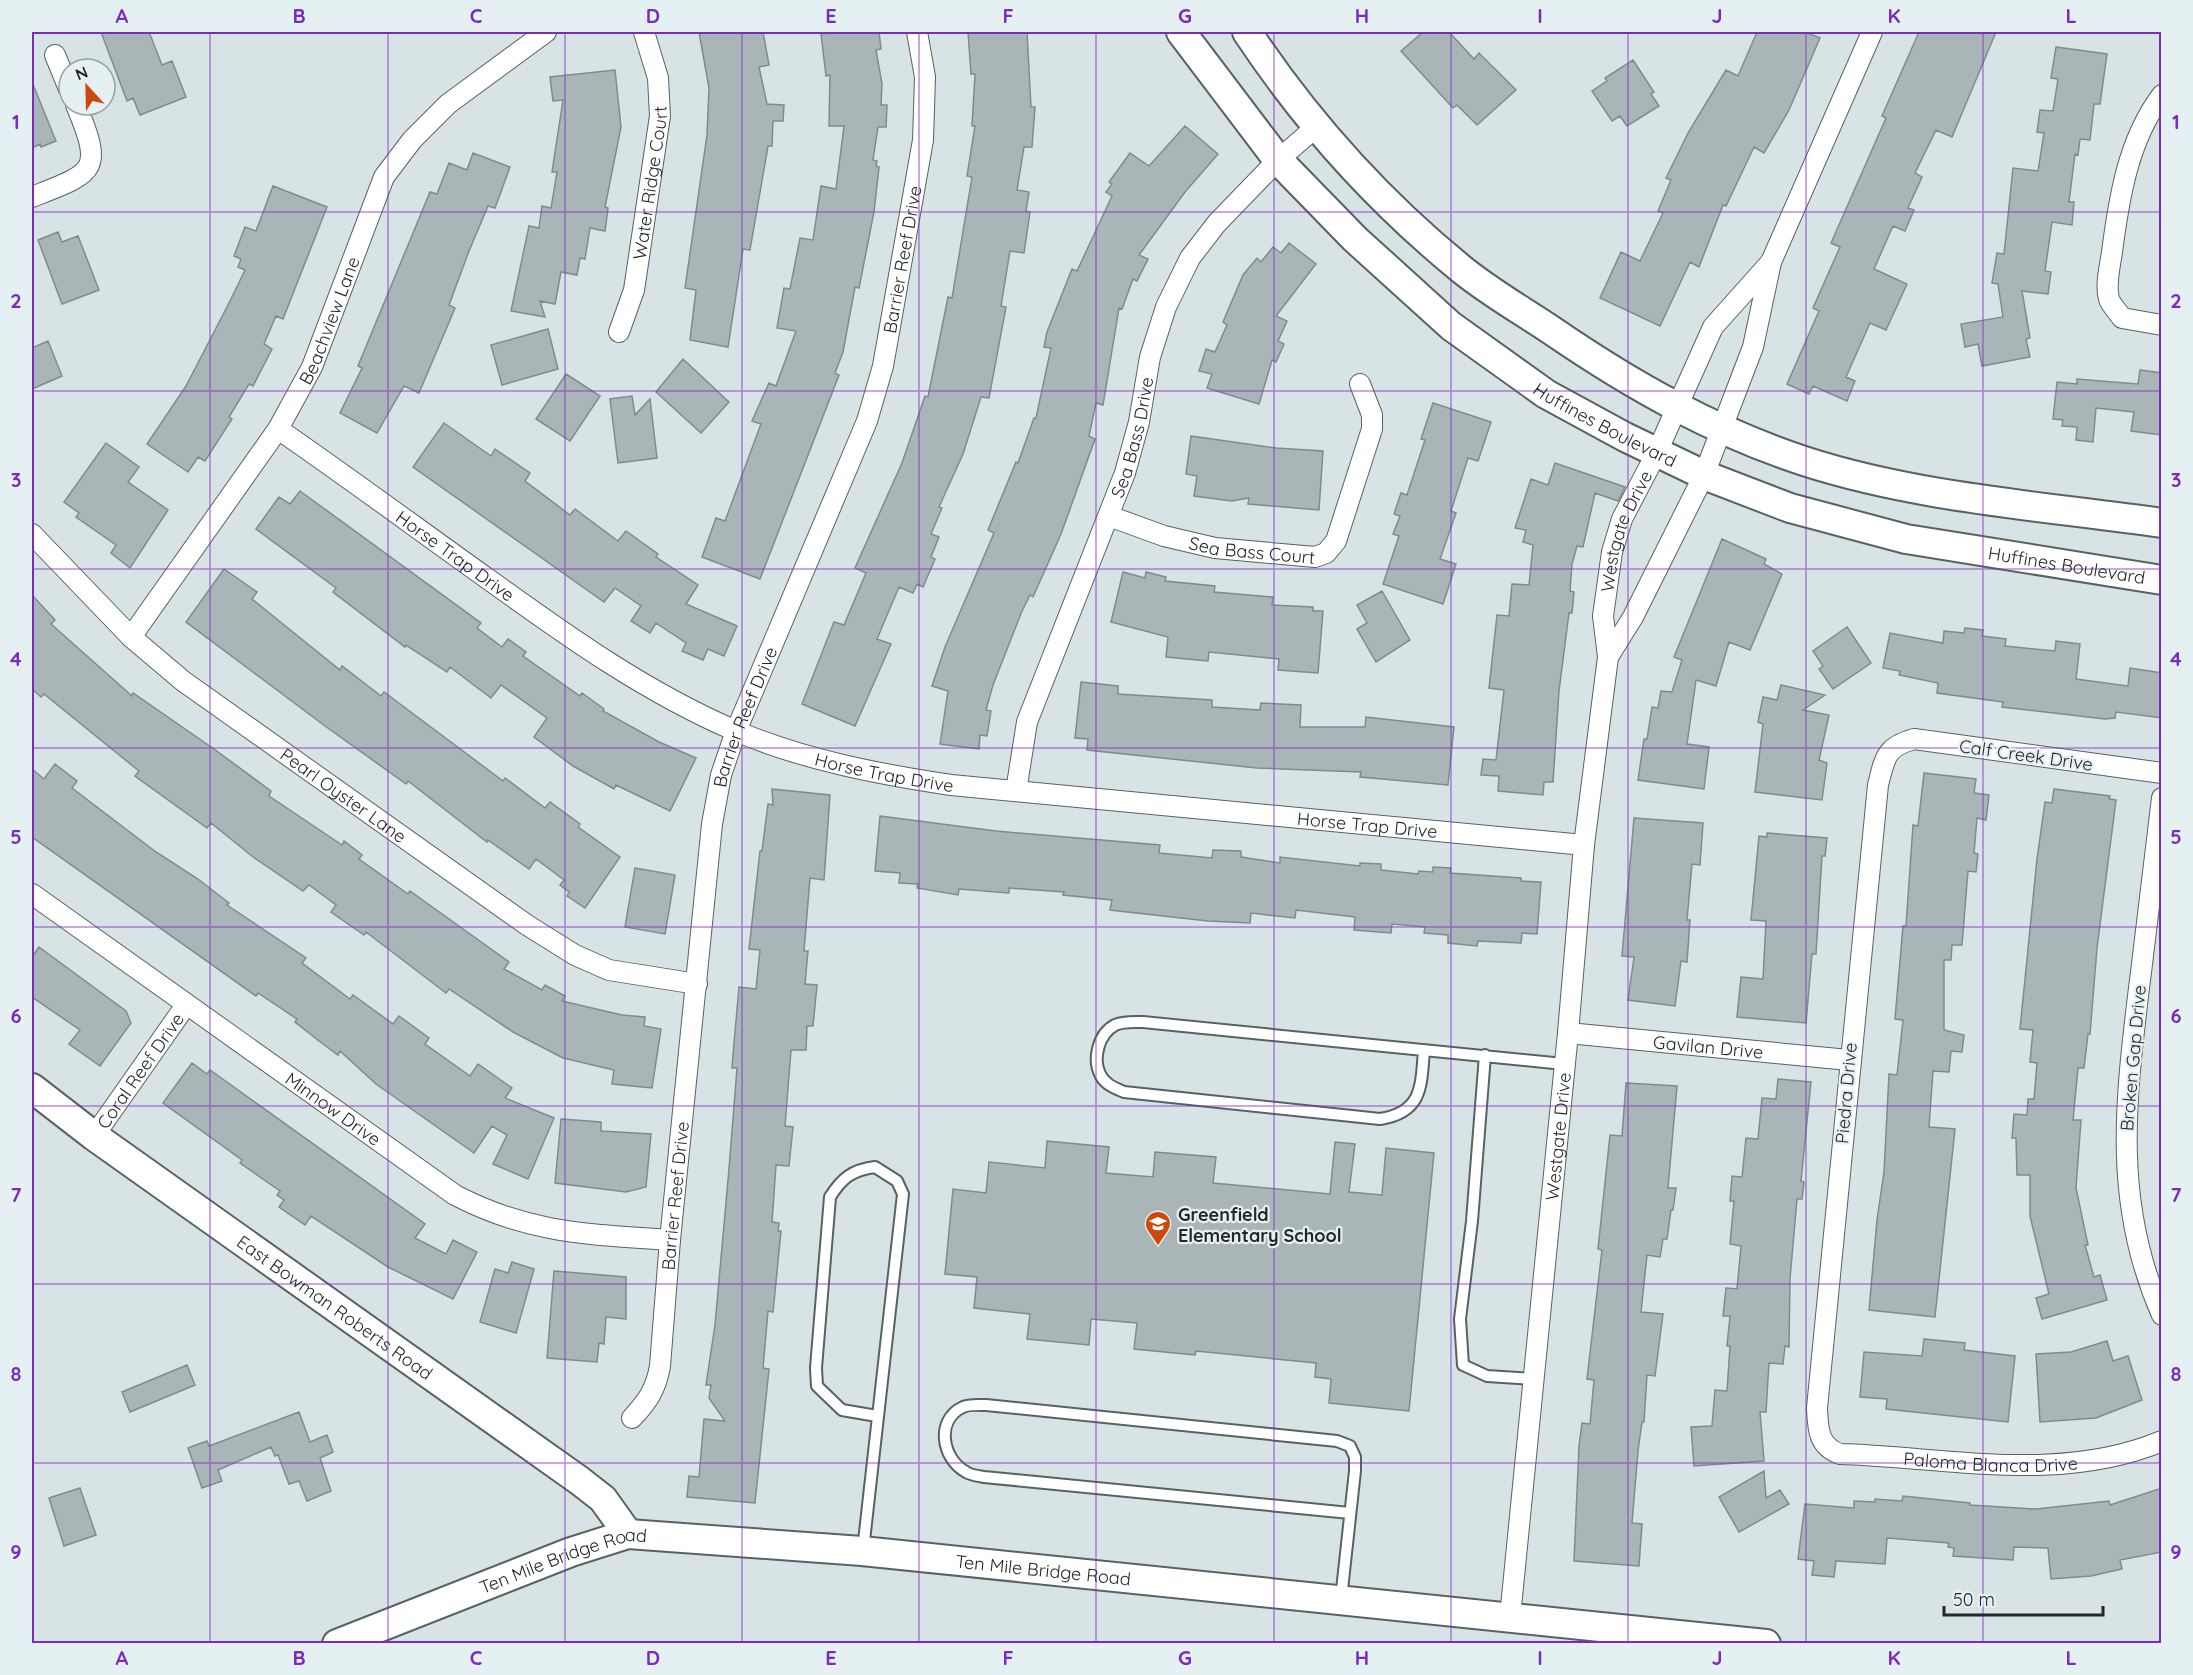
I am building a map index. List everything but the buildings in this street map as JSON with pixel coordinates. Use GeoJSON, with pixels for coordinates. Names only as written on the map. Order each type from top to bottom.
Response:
{"type":"FeatureCollection","features":[{"type":"Feature","properties":{"kind":"main road","name":"Huffines Boulevard"},"geometry":{"type":"LineString","coordinates":[[1182,32],[1278,160],[1399,281],[1451,326],[1546,394],[1704,475],[1790,508],[1906,539],[2162,580]]}},
{"type":"Feature","properties":{"kind":"main road"},"geometry":{"type":"LineString","coordinates":[[1247,32],[1316,127],[1398,214],[1462,270],[1597,361],[1676,408],[1722,430],[1821,466],[1928,490],[2162,523]]}},
{"type":"Feature","properties":{"kind":"main road","name":"East Bowman Roberts Road"},"geometry":{"type":"LineString","coordinates":[[32,1088],[94,1136],[580,1481],[603,1499],[628,1534]]}},
{"type":"Feature","properties":{"kind":"main road","name":"Ten Mile Bridge Road"},"geometry":{"type":"LineString","coordinates":[[337,1644],[571,1552],[628,1534],[862,1551],[1766,1644]]}},
{"type":"Feature","properties":{"kind":"street","name":"Beachview Lane"},"geometry":{"type":"LineString","coordinates":[[131,637],[278,429],[312,367],[384,177],[412,140],[448,104],[546,32]]}},
{"type":"Feature","properties":{"kind":"street","name":"Water Ridge Court"},"geometry":{"type":"LineString","coordinates":[[619,332],[634,290],[660,116],[658,78],[644,32]]}},
{"type":"Feature","properties":{"kind":"street","name":"Barrier Reef Drive"},"geometry":{"type":"LineString","coordinates":[[632,1418],[657,1386],[712,825],[721,775],[736,731],[867,421],[883,366],[923,140],[925,78],[917,32]]}},
{"type":"Feature","properties":{"kind":"street","name":"Westgate Drive"},"geometry":{"type":"LineString","coordinates":[[1608,657],[1634,618],[1704,475],[1753,347],[1771,262],[1872,32]]}},
{"type":"Feature","properties":{"kind":"street"},"geometry":{"type":"LineString","coordinates":[[55,55],[57,60]]}},
{"type":"Feature","properties":{"kind":"street"},"geometry":{"type":"LineString","coordinates":[[2162,95],[2138,135],[2121,193],[2108,284],[2109,298],[2122,318],[2162,325]]}},
{"type":"Feature","properties":{"kind":"street"},"geometry":{"type":"LineString","coordinates":[[32,197],[74,180],[82,174],[92,158],[92,146],[81,117]]}},
{"type":"Feature","properties":{"kind":"street","name":"Sea Bass Drive"},"geometry":{"type":"LineString","coordinates":[[1016,791],[1026,722],[1060,632],[1109,516],[1139,422],[1150,357],[1166,307],[1190,258],[1217,223],[1278,160],[1316,127]]}},
{"type":"Feature","properties":{"kind":"street","name":"Westgate Drive"},"geometry":{"type":"LineString","coordinates":[[1510,1617],[1568,1033],[1584,845],[1608,657],[1603,616],[1612,552],[1622,519],[1657,452],[1713,327],[1771,262]]}},
{"type":"Feature","properties":{"kind":"street","name":"Sea Bass Court"},"geometry":{"type":"LineString","coordinates":[[1109,516],[1164,536],[1215,548],[1306,557],[1326,553],[1336,541],[1369,442],[1372,415],[1360,384]]}},
{"type":"Feature","properties":{"kind":"street","name":"Horse Trap Drive"},"geometry":{"type":"LineString","coordinates":[[278,429],[595,654],[656,691],[736,731],[790,751],[898,777],[1016,791],[1584,845]]}},
{"type":"Feature","properties":{"kind":"street","name":"Pearl Oyster Lane"},"geometry":{"type":"LineString","coordinates":[[32,534],[131,637],[183,681],[527,926],[575,955],[609,970],[697,984]]}},
{"type":"Feature","properties":{"kind":"street","name":"Calf Creek Drive"},"geometry":{"type":"LineString","coordinates":[[1892,747],[1914,739],[2162,773]]}},
{"type":"Feature","properties":{"kind":"street","name":"Piedra Drive"},"geometry":{"type":"LineString","coordinates":[[1822,1442],[1817,1408],[1849,1060],[1878,785],[1885,757],[1892,747]]}},
{"type":"Feature","properties":{"kind":"street","name":"Broken Gap Drive"},"geometry":{"type":"LineString","coordinates":[[2162,798],[2132,1053],[2125,1137],[2129,1200],[2139,1253],[2162,1314]]}},
{"type":"Feature","properties":{"kind":"street","name":"Minnow Drive"},"geometry":{"type":"LineString","coordinates":[[32,894],[419,1171],[484,1210],[558,1232],[670,1240]]}},
{"type":"Feature","properties":{"kind":"street","name":"Coral Reef Drive"},"geometry":{"type":"LineString","coordinates":[[94,1136],[186,1005]]}},
{"type":"Feature","properties":{"kind":"street","name":"Gavilan Drive"},"geometry":{"type":"LineString","coordinates":[[1568,1033],[1849,1060]]}},
{"type":"Feature","properties":{"kind":"street","name":"Paloma Blanca Drive"},"geometry":{"type":"LineString","coordinates":[[1822,1442],[1829,1450],[1840,1454],[1989,1465],[2040,1465],[2102,1458],[2162,1441]]}},
{"type":"Feature","properties":{"kind":"lane"},"geometry":{"type":"LineString","coordinates":[[1424,1050],[1420,1094],[1404,1112],[1380,1119],[1124,1092],[1110,1086],[1101,1075],[1097,1059],[1099,1042],[1107,1031],[1116,1025],[1129,1022],[1485,1055],[1564,1064]]}},
{"type":"Feature","properties":{"kind":"lane"},"geometry":{"type":"LineString","coordinates":[[1485,1055],[1472,1221],[1460,1319],[1463,1365],[1487,1376],[1532,1379]]}},
{"type":"Feature","properties":{"kind":"lane"},"geometry":{"type":"LineString","coordinates":[[862,1551],[903,1194],[897,1181],[875,1167],[857,1170],[845,1177],[830,1197],[816,1368],[817,1386],[842,1410],[877,1416]]}},
{"type":"Feature","properties":{"kind":"lane"},"geometry":{"type":"LineString","coordinates":[[1341,1599],[1350,1513],[1355,1457],[1350,1446],[1337,1441],[998,1405],[964,1406],[953,1414],[947,1426],[945,1450],[966,1473],[984,1477],[1350,1513]]}},
{"type":"Feature","properties":{"kind":"place","name":"Greenfield Elementary School"},"geometry":{"type":"Point","coordinates":[1158,1247]}}]}
